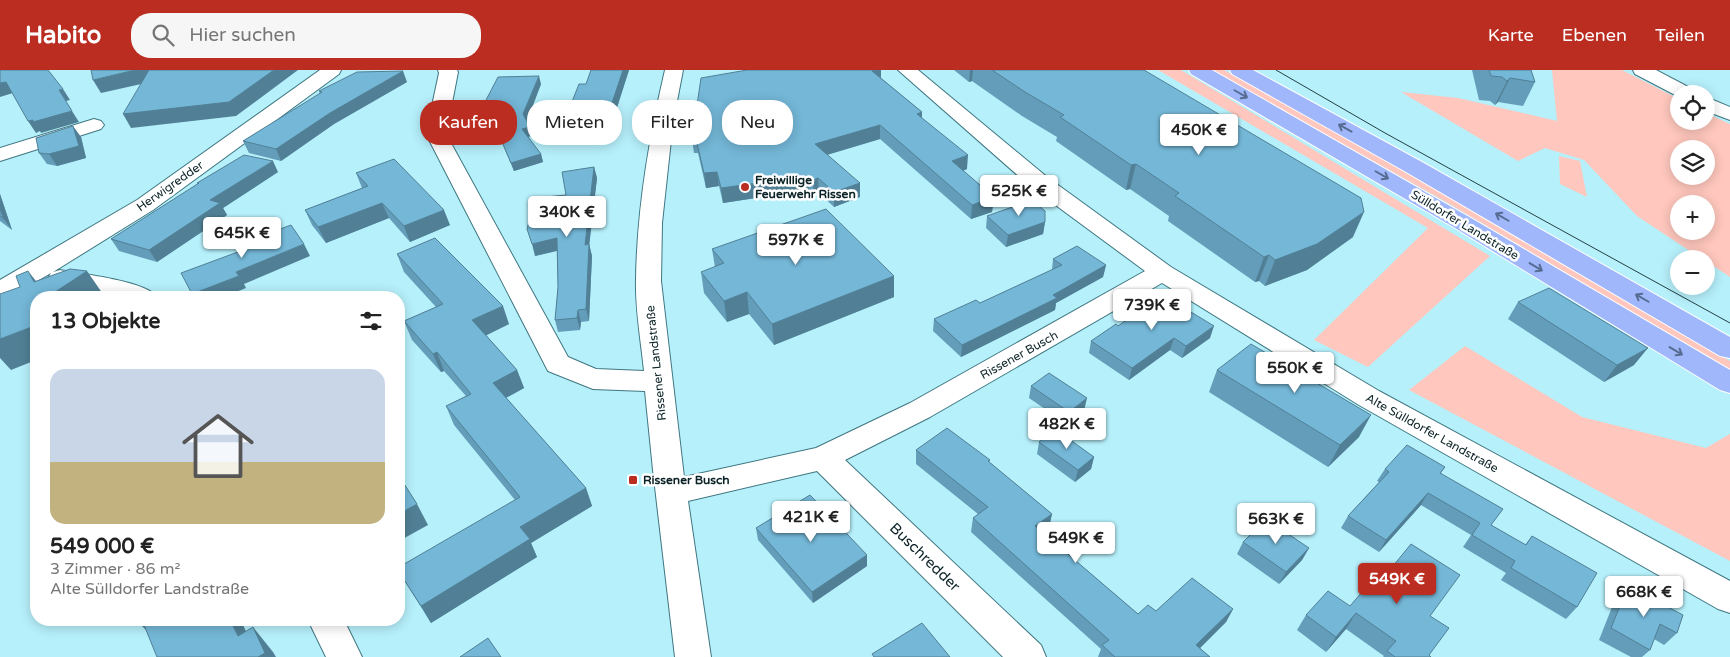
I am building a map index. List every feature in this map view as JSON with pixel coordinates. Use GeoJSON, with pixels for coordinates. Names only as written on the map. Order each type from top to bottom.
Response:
{"type":"FeatureCollection","features":[{"type":"Feature","properties":{"kind":"highway","name":"Sülldorfer Landstraße"},"geometry":{"type":"LineString","coordinates":[[1198,70],[1446,213],[1730,383]]}},
{"type":"Feature","properties":{"kind":"highway","name":"Sülldorfer Landstraße"},"geometry":{"type":"LineString","coordinates":[[1239,70],[1414,167],[1730,349]]}},
{"type":"Feature","properties":{"kind":"street","name":"Herwigredder"},"geometry":{"type":"LineString","coordinates":[[0,291],[145,205],[332,70]]}},
{"type":"Feature","properties":{"kind":"street"},"geometry":{"type":"LineString","coordinates":[[447,70],[449,72],[436,134],[558,364],[593,379],[658,381]]}},
{"type":"Feature","properties":{"kind":"street","name":"Rissener Landstraße"},"geometry":{"type":"LineString","coordinates":[[674,70],[663,122],[650,223],[648,282],[658,381],[693,657]]}},
{"type":"Feature","properties":{"kind":"street","name":"Alte Sülldorfer Landstraße"},"geometry":{"type":"LineString","coordinates":[[907,70],[1039,182],[1162,272],[1368,398],[1730,598]]}},
{"type":"Feature","properties":{"kind":"street"},"geometry":{"type":"LineString","coordinates":[[1642,70],[1670,85]]}},
{"type":"Feature","properties":{"kind":"street"},"geometry":{"type":"LineString","coordinates":[[1715,107],[1730,114]]}},
{"type":"Feature","properties":{"kind":"street"},"geometry":{"type":"LineString","coordinates":[[0,155],[94,125]]}},
{"type":"Feature","properties":{"kind":"street"},"geometry":{"type":"LineString","coordinates":[[40,269],[63,279],[126,291]]}},
{"type":"Feature","properties":{"kind":"street","name":"Rissener Busch"},"geometry":{"type":"LineString","coordinates":[[672,492],[823,458],[920,410],[1001,366],[1162,272]]}},
{"type":"Feature","properties":{"kind":"street","name":"Buschredder"},"geometry":{"type":"LineString","coordinates":[[823,458],[1028,657]]}},
{"type":"Feature","properties":{"kind":"street"},"geometry":{"type":"LineString","coordinates":[[329,626],[344,657]]}},
{"type":"Feature","properties":{"kind":"shaded area"},"geometry":{"type":"Polygon","coordinates":[[[1158,70],[1181,70],[1490,256],[1368,367],[1314,340],[1428,228],[1158,70]]]}},
{"type":"Feature","properties":{"kind":"shaded area"},"geometry":{"type":"Polygon","coordinates":[[[1211,70],[1224,70],[1357,144],[1730,361],[1730,370],[1446,202],[1211,70]]]}},
{"type":"Feature","properties":{"kind":"shaded area"},"geometry":{"type":"Polygon","coordinates":[[[1552,70],[1622,70],[1670,94],[1670,130],[1715,130],[1715,117],[1730,124],[1730,277],[1715,267],[1715,250],[1688,250],[1673,240],[1715,240],[1715,195],[1670,195],[1670,238],[1637,216],[1584,160],[1545,148],[1518,161],[1401,92],[1458,98],[1557,121],[1552,70]]]}},
{"type":"Feature","properties":{"kind":"shaded area"},"geometry":{"type":"Polygon","coordinates":[[[1559,156],[1580,161],[1587,197],[1560,184],[1559,156]]]}},
{"type":"Feature","properties":{"kind":"shaded area"},"geometry":{"type":"Polygon","coordinates":[[[1465,346],[1582,417],[1706,448],[1730,434],[1730,561],[1409,390],[1465,346]]]}},
{"type":"Feature","properties":{"kind":"building"},"geometry":{"type":"Polygon","coordinates":[[[0,70],[48,70],[63,89],[59,90],[72,111],[33,122],[33,120],[28,121],[6,82],[0,83],[0,70]]]}},
{"type":"Feature","properties":{"kind":"building"},"geometry":{"type":"Polygon","coordinates":[[[91,70],[135,70],[93,80],[91,70]]]}},
{"type":"Feature","properties":{"kind":"building"},"geometry":{"type":"Polygon","coordinates":[[[149,70],[274,70],[229,102],[123,114],[149,70]]]}},
{"type":"Feature","properties":{"kind":"building"},"geometry":{"type":"Polygon","coordinates":[[[591,70],[623,70],[613,100],[573,100],[579,84],[586,84],[591,70]]]}},
{"type":"Feature","properties":{"kind":"building"},"geometry":{"type":"Polygon","coordinates":[[[747,70],[874,70],[872,71],[922,112],[917,114],[968,155],[952,161],[994,197],[972,205],[880,125],[815,144],[860,183],[834,192],[818,178],[813,180],[808,176],[721,188],[717,172],[704,173],[697,145],[712,145],[712,100],[698,100],[701,78],[747,70]]]}},
{"type":"Feature","properties":{"kind":"building"},"geometry":{"type":"Polygon","coordinates":[[[992,70],[1144,70],[1361,198],[1364,212],[1317,244],[1275,260],[1269,255],[1264,257],[1175,196],[1179,193],[1136,164],[1131,165],[1060,117],[1064,115],[992,70]]]}},
{"type":"Feature","properties":{"kind":"building"},"geometry":{"type":"Polygon","coordinates":[[[1489,70],[1531,70],[1535,82],[1510,78],[1507,81],[1502,77],[1491,76],[1489,70]]]}},
{"type":"Feature","properties":{"kind":"building"},"geometry":{"type":"Polygon","coordinates":[[[403,71],[330,113],[276,149],[243,141],[322,92],[319,91],[357,72],[403,71]]]}},
{"type":"Feature","properties":{"kind":"building"},"geometry":{"type":"Polygon","coordinates":[[[539,76],[529,100],[527,100],[523,114],[527,121],[527,128],[522,129],[527,136],[527,145],[534,145],[541,154],[511,163],[503,145],[517,145],[517,100],[486,100],[498,77],[539,76]]]}},
{"type":"Feature","properties":{"kind":"building"},"geometry":{"type":"Polygon","coordinates":[[[73,126],[79,146],[49,154],[39,153],[36,138],[73,126]]]}},
{"type":"Feature","properties":{"kind":"building"},"geometry":{"type":"Polygon","coordinates":[[[244,155],[273,161],[210,200],[220,203],[149,250],[111,239],[199,183],[197,183],[244,155]]]}},
{"type":"Feature","properties":{"kind":"building"},"geometry":{"type":"Polygon","coordinates":[[[394,159],[444,210],[404,226],[382,203],[318,227],[305,210],[368,186],[356,173],[394,159]]]}},
{"type":"Feature","properties":{"kind":"building"},"geometry":{"type":"Polygon","coordinates":[[[594,167],[585,245],[589,244],[586,309],[578,310],[577,318],[555,320],[558,287],[557,238],[532,244],[527,229],[535,198],[566,195],[562,172],[594,167]]]}},
{"type":"Feature","properties":{"kind":"building"},"geometry":{"type":"Polygon","coordinates":[[[1032,200],[1045,211],[1045,222],[1008,235],[987,216],[1032,200]]]}},
{"type":"Feature","properties":{"kind":"building"},"geometry":{"type":"Polygon","coordinates":[[[826,209],[894,276],[772,324],[747,292],[724,301],[701,272],[724,263],[712,249],[826,209]]]}},
{"type":"Feature","properties":{"kind":"building"},"geometry":{"type":"Polygon","coordinates":[[[291,225],[304,244],[236,272],[239,276],[200,291],[190,291],[181,273],[246,249],[242,243],[291,225]]]}},
{"type":"Feature","properties":{"kind":"building"},"geometry":{"type":"Polygon","coordinates":[[[435,238],[503,306],[472,320],[517,370],[493,383],[586,488],[520,527],[530,539],[421,606],[405,581],[405,564],[520,497],[446,406],[471,394],[437,352],[433,354],[405,322],[443,304],[397,254],[435,238]]]}},
{"type":"Feature","properties":{"kind":"building"},"geometry":{"type":"Polygon","coordinates":[[[1077,246],[1106,265],[1053,295],[1057,298],[962,345],[934,319],[976,300],[980,303],[1062,265],[1053,259],[1077,246]]]}},
{"type":"Feature","properties":{"kind":"building"},"geometry":{"type":"Polygon","coordinates":[[[70,269],[87,271],[57,291],[30,291],[30,328],[0,339],[0,294],[20,287],[16,276],[28,271],[34,282],[70,269]]]}},
{"type":"Feature","properties":{"kind":"building"},"geometry":{"type":"Polygon","coordinates":[[[1549,288],[1648,348],[1617,365],[1518,302],[1549,288]]]}},
{"type":"Feature","properties":{"kind":"building"},"geometry":{"type":"Polygon","coordinates":[[[1163,295],[1214,326],[1186,346],[1174,338],[1132,368],[1091,341],[1116,324],[1118,326],[1163,295]]]}},
{"type":"Feature","properties":{"kind":"building"},"geometry":{"type":"Polygon","coordinates":[[[1251,344],[1371,415],[1340,445],[1217,370],[1251,344]]]}},
{"type":"Feature","properties":{"kind":"building"},"geometry":{"type":"Polygon","coordinates":[[[1049,373],[1087,398],[1069,412],[1031,386],[1049,373]]]}},
{"type":"Feature","properties":{"kind":"building"},"geometry":{"type":"Polygon","coordinates":[[[947,428],[990,460],[988,461],[1052,514],[1035,526],[1138,614],[1148,605],[1156,611],[1192,578],[1233,609],[1196,645],[1210,657],[1115,657],[1102,645],[1109,640],[973,518],[988,507],[916,450],[947,428]]]}},
{"type":"Feature","properties":{"kind":"building"},"geometry":{"type":"Polygon","coordinates":[[[1055,429],[1094,457],[1078,470],[1039,442],[1055,429]]]}},
{"type":"Feature","properties":{"kind":"building"},"geometry":{"type":"Polygon","coordinates":[[[1407,445],[1445,467],[1440,473],[1503,509],[1491,525],[1526,545],[1532,536],[1597,573],[1577,607],[1511,568],[1515,561],[1472,535],[1480,523],[1428,493],[1386,540],[1348,516],[1389,472],[1385,469],[1407,445]]]}},
{"type":"Feature","properties":{"kind":"building"},"geometry":{"type":"Polygon","coordinates":[[[405,485],[417,504],[405,511],[405,485]]]}},
{"type":"Feature","properties":{"kind":"building"},"geometry":{"type":"Polygon","coordinates":[[[810,495],[867,555],[812,592],[756,528],[810,495]]]}},
{"type":"Feature","properties":{"kind":"building"},"geometry":{"type":"Polygon","coordinates":[[[1266,519],[1309,548],[1286,572],[1243,542],[1266,519]]]}},
{"type":"Feature","properties":{"kind":"building"},"geometry":{"type":"Polygon","coordinates":[[[1411,544],[1460,575],[1430,616],[1449,628],[1429,655],[1431,657],[1395,657],[1387,651],[1396,641],[1356,613],[1336,637],[1306,615],[1328,591],[1350,606],[1374,578],[1380,582],[1411,544]]]}},
{"type":"Feature","properties":{"kind":"building"},"geometry":{"type":"Polygon","coordinates":[[[1628,586],[1683,615],[1677,633],[1660,624],[1650,650],[1611,628],[1628,586]]]}},
{"type":"Feature","properties":{"kind":"building"},"geometry":{"type":"Polygon","coordinates":[[[922,623],[950,657],[874,657],[872,654],[922,623]]]}},
{"type":"Feature","properties":{"kind":"building"},"geometry":{"type":"Polygon","coordinates":[[[144,626],[233,626],[238,636],[253,627],[265,653],[258,657],[157,657],[144,626]]]}},
{"type":"Feature","properties":{"kind":"building"},"geometry":{"type":"Polygon","coordinates":[[[488,638],[501,657],[460,657],[488,638]]]}},
{"type":"Feature","properties":{"kind":"tram line"},"geometry":{"type":"LineString","coordinates":[[1276,70],[1385,133],[1730,323]]}},
{"type":"Feature","properties":{"kind":"place","name":"Freiwillige Feuerwehr Rissen"},"geometry":{"type":"Point","coordinates":[745,187]}},
{"type":"Feature","properties":{"kind":"place","name":"Rissener Busch"},"geometry":{"type":"Point","coordinates":[633,480]}}]}
